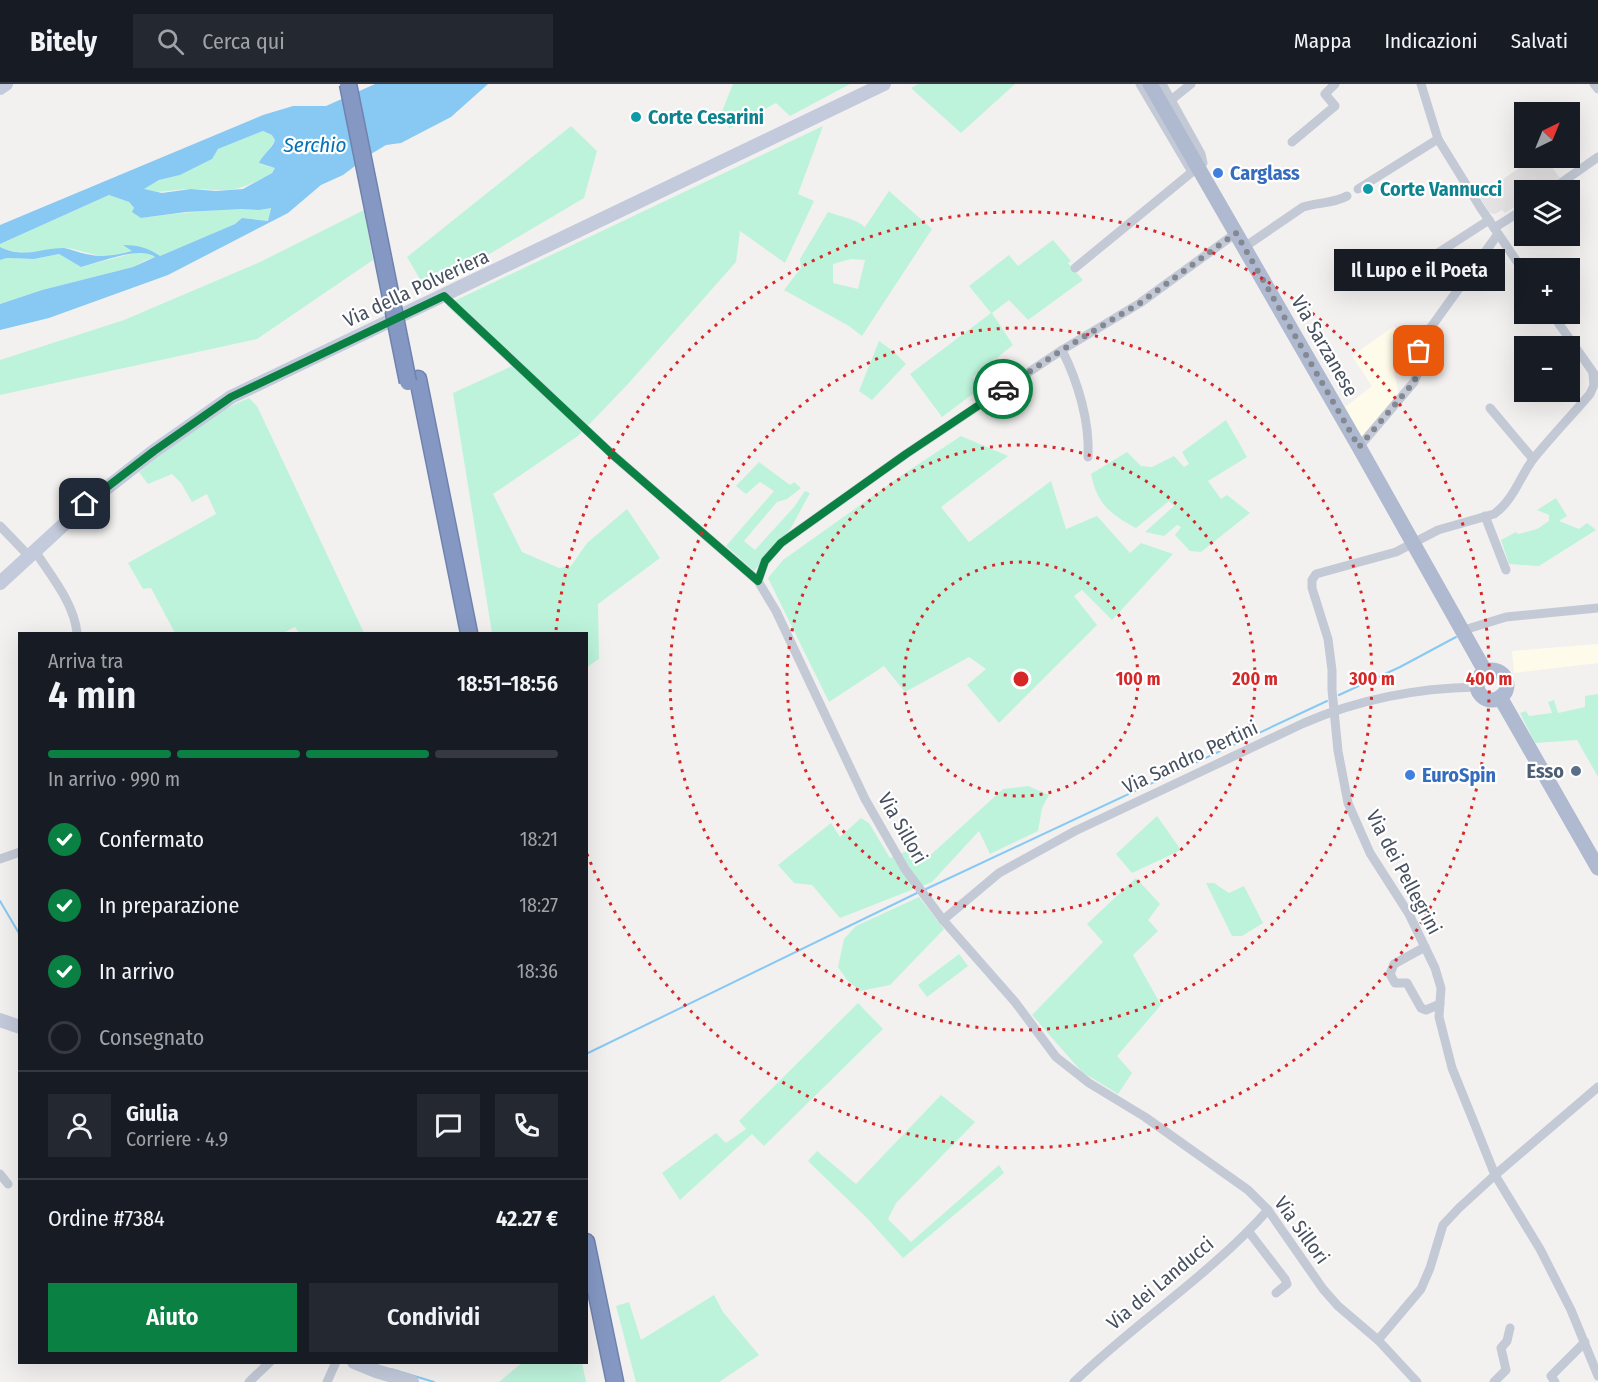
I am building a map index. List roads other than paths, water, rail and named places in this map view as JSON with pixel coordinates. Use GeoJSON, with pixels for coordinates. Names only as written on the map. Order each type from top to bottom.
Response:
{"type":"FeatureCollection","features":[{"type":"Feature","properties":{"kind":"highway"},"geometry":{"type":"LineString","coordinates":[[348,84],[469,632]]}},
{"type":"Feature","properties":{"kind":"highway"},"geometry":{"type":"LineString","coordinates":[[359,84],[457,632]]}},
{"type":"Feature","properties":{"kind":"highway"},"geometry":{"type":"LineString","coordinates":[[588,1252],[615,1382]]}},
{"type":"Feature","properties":{"kind":"highway"},"geometry":{"type":"LineString","coordinates":[[588,1303],[604,1382]]}},
{"type":"Feature","properties":{"kind":"main road","name":"Via Sarzanese"},"geometry":{"type":"LineString","coordinates":[[1150,84],[1195,170],[1236,233],[1464,630],[1485,671],[1495,670],[1506,680],[1506,689],[1500,697],[1598,868]]}},
{"type":"Feature","properties":{"kind":"main road"},"geometry":{"type":"LineString","coordinates":[[1485,671],[1478,678],[1479,692],[1486,699],[1500,697]]}},
{"type":"Feature","properties":{"kind":"street"},"geometry":{"type":"LineString","coordinates":[[0,88],[6,84]]}},
{"type":"Feature","properties":{"kind":"street","name":"Via della Polveriera"},"geometry":{"type":"LineString","coordinates":[[0,583],[85,504],[132,467],[231,397],[884,84]]}},
{"type":"Feature","properties":{"kind":"street"},"geometry":{"type":"LineString","coordinates":[[1140,84],[1195,170]]}},
{"type":"Feature","properties":{"kind":"street"},"geometry":{"type":"LineString","coordinates":[[1075,268],[1203,163],[1203,159],[1162,84]]}},
{"type":"Feature","properties":{"kind":"street"},"geometry":{"type":"LineString","coordinates":[[1172,100],[1191,84]]}},
{"type":"Feature","properties":{"kind":"street"},"geometry":{"type":"LineString","coordinates":[[1292,142],[1335,106],[1325,94],[1335,84]]}},
{"type":"Feature","properties":{"kind":"street"},"geometry":{"type":"LineString","coordinates":[[1421,84],[1438,139],[1514,258]]}},
{"type":"Feature","properties":{"kind":"street"},"geometry":{"type":"LineString","coordinates":[[1594,84],[1598,90]]}},
{"type":"Feature","properties":{"kind":"street"},"geometry":{"type":"LineString","coordinates":[[1358,189],[1438,139]]}},
{"type":"Feature","properties":{"kind":"street"},"geometry":{"type":"LineString","coordinates":[[1565,180],[1598,157]]}},
{"type":"Feature","properties":{"kind":"street"},"geometry":{"type":"LineString","coordinates":[[1244,248],[1303,207],[1338,201],[1347,196]]}},
{"type":"Feature","properties":{"kind":"street"},"geometry":{"type":"LineString","coordinates":[[1407,273],[1514,215]]}},
{"type":"Feature","properties":{"kind":"street"},"geometry":{"type":"LineString","coordinates":[[1359,447],[1414,382],[1420,368],[1419,351],[1424,338],[1493,227]]}},
{"type":"Feature","properties":{"kind":"street"},"geometry":{"type":"LineString","coordinates":[[758,581],[765,561],[781,543],[906,454],[1062,350],[1140,303],[1236,233]]}},
{"type":"Feature","properties":{"kind":"street","name":"Via Sillori"},"geometry":{"type":"LineString","coordinates":[[444,296],[614,456],[758,581],[776,611],[865,799],[905,869],[943,920],[1015,1002],[1056,1057],[1089,1083],[1145,1118],[1248,1190],[1268,1210],[1323,1289],[1338,1306],[1378,1340],[1417,1382]]}},
{"type":"Feature","properties":{"kind":"street"},"geometry":{"type":"LineString","coordinates":[[1414,543],[1437,530],[1494,514],[1507,504],[1533,459],[1590,394],[1596,377],[1559,324]]}},
{"type":"Feature","properties":{"kind":"street"},"geometry":{"type":"LineString","coordinates":[[1062,350],[1072,369],[1079,395],[1089,438],[1088,457]]}},
{"type":"Feature","properties":{"kind":"street"},"geometry":{"type":"LineString","coordinates":[[1490,408],[1533,459]]}},
{"type":"Feature","properties":{"kind":"street"},"geometry":{"type":"LineString","coordinates":[[1485,516],[1506,570]]}},
{"type":"Feature","properties":{"kind":"street"},"geometry":{"type":"LineString","coordinates":[[0,526],[32,554],[66,599],[77,632]]}},
{"type":"Feature","properties":{"kind":"street","name":"Via dei Pellegrini"},"geometry":{"type":"LineString","coordinates":[[1414,543],[1396,552],[1316,574],[1312,578],[1312,588],[1328,639],[1338,751],[1348,803],[1370,853],[1409,914],[1435,968],[1442,988],[1439,1017],[1452,1068],[1495,1175],[1540,1249],[1571,1310],[1598,1376]]}},
{"type":"Feature","properties":{"kind":"street"},"geometry":{"type":"LineString","coordinates":[[1464,630],[1506,617],[1598,608]]}},
{"type":"Feature","properties":{"kind":"street","name":"Via Sandro Pertini"},"geometry":{"type":"LineString","coordinates":[[943,920],[999,873],[1075,831],[1334,710],[1443,688],[1477,687]]}},
{"type":"Feature","properties":{"kind":"street"},"geometry":{"type":"LineString","coordinates":[[0,859],[18,853]]}},
{"type":"Feature","properties":{"kind":"street"},"geometry":{"type":"LineString","coordinates":[[1425,946],[1394,964],[1390,974],[1395,983],[1407,983],[1421,1008],[1426,1010],[1440,1004]]}},
{"type":"Feature","properties":{"kind":"street"},"geometry":{"type":"LineString","coordinates":[[0,1020],[18,1026]]}},
{"type":"Feature","properties":{"kind":"street"},"geometry":{"type":"LineString","coordinates":[[1378,1340],[1421,1289],[1443,1225],[1458,1208],[1495,1175],[1598,1087]]}},
{"type":"Feature","properties":{"kind":"street"},"geometry":{"type":"LineString","coordinates":[[0,1173],[8,1184]]}},
{"type":"Feature","properties":{"kind":"street","name":"Via dei Landucci"},"geometry":{"type":"LineString","coordinates":[[1074,1382],[1118,1341],[1186,1287],[1249,1232],[1268,1210]]}},
{"type":"Feature","properties":{"kind":"street"},"geometry":{"type":"LineString","coordinates":[[1249,1232],[1286,1279],[1287,1284],[1276,1293]]}},
{"type":"Feature","properties":{"kind":"street"},"geometry":{"type":"LineString","coordinates":[[1494,1382],[1506,1370],[1501,1348],[1507,1341],[1510,1328]]}},
{"type":"Feature","properties":{"kind":"street"},"geometry":{"type":"LineString","coordinates":[[1555,1382],[1551,1376],[1585,1342]]}},
{"type":"Feature","properties":{"kind":"street"},"geometry":{"type":"LineString","coordinates":[[249,1382],[268,1364]]}},
{"type":"Feature","properties":{"kind":"street"},"geometry":{"type":"LineString","coordinates":[[327,1382],[335,1364]]}},
{"type":"Feature","properties":{"kind":"street"},"geometry":{"type":"LineString","coordinates":[[359,1364],[412,1382]]}},
{"type":"Feature","properties":{"kind":"water","name":"Serchio"},"geometry":{"type":"Polygon","coordinates":[[[375,84],[488,84],[451,117],[401,143],[386,145],[343,175],[321,185],[288,213],[168,275],[49,318],[0,330],[0,304],[42,290],[133,267],[155,257],[140,253],[130,254],[81,267],[59,254],[34,259],[0,260],[0,247],[25,253],[64,248],[104,256],[132,251],[123,245],[128,245],[147,249],[160,256],[235,224],[242,218],[268,221],[271,208],[186,212],[141,218],[132,212],[134,208],[129,202],[109,195],[0,244],[0,225],[263,115],[293,106],[326,106],[375,84]],[[263,131],[218,149],[212,159],[180,175],[159,180],[144,189],[162,193],[191,189],[216,191],[243,189],[272,173],[275,168],[259,163],[274,143],[272,135],[263,131]]]}},
{"type":"Feature","properties":{"kind":"waterway"},"geometry":{"type":"LineString","coordinates":[[1339,695],[1400,667],[1456,637]]}},
{"type":"Feature","properties":{"kind":"waterway"},"geometry":{"type":"LineString","coordinates":[[926,889],[1327,701]]}},
{"type":"Feature","properties":{"kind":"waterway"},"geometry":{"type":"LineString","coordinates":[[588,1053],[917,893]]}},
{"type":"Feature","properties":{"kind":"waterway"},"geometry":{"type":"LineString","coordinates":[[0,901],[18,932]]}},
{"type":"Feature","properties":{"kind":"waterway"},"geometry":{"type":"LineString","coordinates":[[391,1369],[434,1382]]}},
{"type":"Feature","properties":{"kind":"place","name":"Corte Cesarini"},"geometry":{"type":"Point","coordinates":[636,117]}},
{"type":"Feature","properties":{"kind":"place","name":"Carglass"},"geometry":{"type":"Point","coordinates":[1218,173]}},
{"type":"Feature","properties":{"kind":"place","name":"Corte Vannucci"},"geometry":{"type":"Point","coordinates":[1368,189]}},
{"type":"Feature","properties":{"kind":"place","name":"Il Lupo e il Poeta"},"geometry":{"type":"Point","coordinates":[1419,351]}},
{"type":"Feature","properties":{"kind":"place","name":"Esso"},"geometry":{"type":"Point","coordinates":[1576,771]}},
{"type":"Feature","properties":{"kind":"place","name":"EuroSpin"},"geometry":{"type":"Point","coordinates":[1410,775]}}]}
